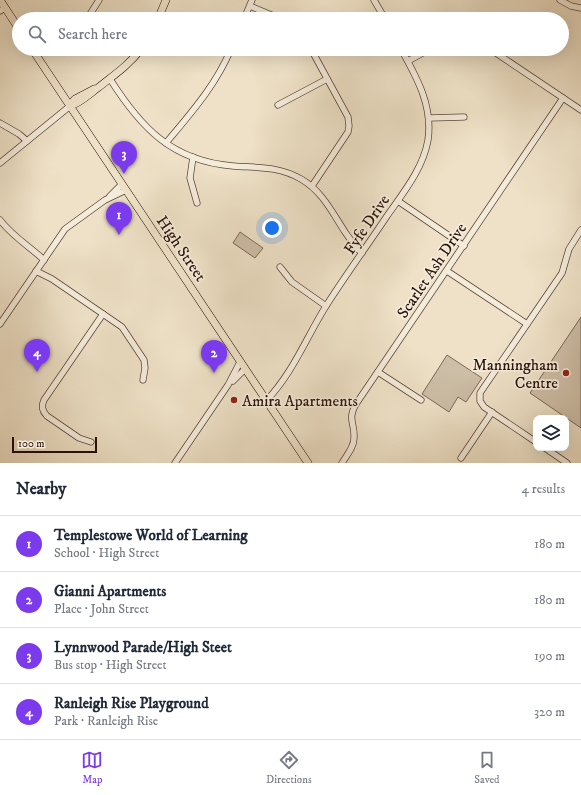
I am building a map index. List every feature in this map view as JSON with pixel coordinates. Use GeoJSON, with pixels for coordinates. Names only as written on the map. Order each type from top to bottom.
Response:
{"type":"FeatureCollection","features":[{"type":"Feature","properties":{"kind":"main road"},"geometry":{"type":"LineString","coordinates":[[161,12],[166,0]]}},
{"type":"Feature","properties":{"kind":"main road"},"geometry":{"type":"LineString","coordinates":[[2,6],[12,20]]}},
{"type":"Feature","properties":{"kind":"main road","name":"High Street"},"geometry":{"type":"LineString","coordinates":[[37,56],[306,462]]}},
{"type":"Feature","properties":{"kind":"main road"},"geometry":{"type":"LineString","coordinates":[[70,106],[89,96],[135,56]]}},
{"type":"Feature","properties":{"kind":"street"},"geometry":{"type":"LineString","coordinates":[[91,12],[99,0]]}},
{"type":"Feature","properties":{"kind":"street"},"geometry":{"type":"LineString","coordinates":[[374,0],[381,12]]}},
{"type":"Feature","properties":{"kind":"street"},"geometry":{"type":"LineString","coordinates":[[560,0],[572,6],[581,8]]}},
{"type":"Feature","properties":{"kind":"street"},"geometry":{"type":"LineString","coordinates":[[251,3],[268,12]]}},
{"type":"Feature","properties":{"kind":"street"},"geometry":{"type":"LineString","coordinates":[[166,143],[201,101],[213,84],[227,56]]}},
{"type":"Feature","properties":{"kind":"street"},"geometry":{"type":"LineString","coordinates":[[312,186],[344,140],[349,126],[348,117],[315,56]]}},
{"type":"Feature","properties":{"kind":"street","name":"Fyfe Drive"},"geometry":{"type":"LineString","coordinates":[[266,400],[277,389],[297,358],[326,306],[398,201],[423,160],[428,139],[429,118],[422,90],[405,56]]}},
{"type":"Feature","properties":{"kind":"street"},"geometry":{"type":"LineString","coordinates":[[408,61],[417,56]]}},
{"type":"Feature","properties":{"kind":"street"},"geometry":{"type":"LineString","coordinates":[[500,56],[581,110]]}},
{"type":"Feature","properties":{"kind":"street"},"geometry":{"type":"LineString","coordinates":[[110,79],[136,117],[145,127],[166,143],[193,157],[218,164],[277,169],[293,175],[312,186],[321,196],[355,246],[362,253]]}},
{"type":"Feature","properties":{"kind":"street"},"geometry":{"type":"LineString","coordinates":[[278,105],[328,79]]}},
{"type":"Feature","properties":{"kind":"street","name":"Scarlet Ash Drive"},"geometry":{"type":"LineString","coordinates":[[342,463],[350,452],[354,443],[351,419],[353,409],[563,98]]}},
{"type":"Feature","properties":{"kind":"street"},"geometry":{"type":"LineString","coordinates":[[0,163],[70,106]]}},
{"type":"Feature","properties":{"kind":"street"},"geometry":{"type":"LineString","coordinates":[[429,118],[464,117]]}},
{"type":"Feature","properties":{"kind":"street"},"geometry":{"type":"LineString","coordinates":[[0,123],[13,132],[19,134],[25,143]]}},
{"type":"Feature","properties":{"kind":"street"},"geometry":{"type":"LineString","coordinates":[[193,157],[190,178],[197,203]]}},
{"type":"Feature","properties":{"kind":"street"},"geometry":{"type":"LineString","coordinates":[[0,324],[65,229],[124,187]]}},
{"type":"Feature","properties":{"kind":"street"},"geometry":{"type":"LineString","coordinates":[[398,201],[464,246]]}},
{"type":"Feature","properties":{"kind":"street"},"geometry":{"type":"LineString","coordinates":[[0,220],[12,235],[45,257]]}},
{"type":"Feature","properties":{"kind":"street"},"geometry":{"type":"LineString","coordinates":[[533,440],[484,407],[480,401],[480,393],[562,273],[569,249],[581,230]]}},
{"type":"Feature","properties":{"kind":"street"},"geometry":{"type":"LineString","coordinates":[[280,267],[292,282],[326,306]]}},
{"type":"Feature","properties":{"kind":"street"},"geometry":{"type":"LineString","coordinates":[[37,269],[122,327],[142,357],[145,368],[143,380]]}},
{"type":"Feature","properties":{"kind":"street"},"geometry":{"type":"LineString","coordinates":[[447,271],[527,324]]}},
{"type":"Feature","properties":{"kind":"street"},"geometry":{"type":"LineString","coordinates":[[92,442],[80,438],[47,416],[42,405],[103,314]]}},
{"type":"Feature","properties":{"kind":"street"},"geometry":{"type":"LineString","coordinates":[[175,463],[228,385],[240,362]]}},
{"type":"Feature","properties":{"kind":"street"},"geometry":{"type":"LineString","coordinates":[[228,385],[245,369]]}},
{"type":"Feature","properties":{"kind":"street"},"geometry":{"type":"LineString","coordinates":[[378,372],[421,400]]}},
{"type":"Feature","properties":{"kind":"street"},"geometry":{"type":"LineString","coordinates":[[461,458],[492,412]]}},
{"type":"Feature","properties":{"kind":"street"},"geometry":{"type":"LineString","coordinates":[[549,451],[567,463]]}},
{"type":"Feature","properties":{"kind":"shaded area"},"geometry":{"type":"Polygon","coordinates":[[[240,232],[263,248],[255,258],[233,243],[240,232]]]}},
{"type":"Feature","properties":{"kind":"shaded area","name":"Manningham Centre"},"geometry":{"type":"Polygon","coordinates":[[[581,317],[581,428],[569,420],[569,415],[562,415],[530,393],[581,317]]]}},
{"type":"Feature","properties":{"kind":"shaded area"},"geometry":{"type":"Polygon","coordinates":[[[447,355],[482,378],[466,402],[458,397],[449,412],[422,394],[447,355]]]}},
{"type":"Feature","properties":{"kind":"place","name":"Lynnwood Parade/High Steet"},"geometry":{"type":"Point","coordinates":[124,174]}},
{"type":"Feature","properties":{"kind":"place","name":"Templestowe World of Learning"},"geometry":{"type":"Point","coordinates":[119,235]}},
{"type":"Feature","properties":{"kind":"place","name":"Ranleigh Rise Playground"},"geometry":{"type":"Point","coordinates":[37,372]}},
{"type":"Feature","properties":{"kind":"place","name":"Gianni Apartments"},"geometry":{"type":"Point","coordinates":[214,373]}},
{"type":"Feature","properties":{"kind":"place","name":"Manningham Centre"},"geometry":{"type":"Point","coordinates":[566,373]}},
{"type":"Feature","properties":{"kind":"place","name":"Amira Apartments"},"geometry":{"type":"Point","coordinates":[234,400]}}]}
